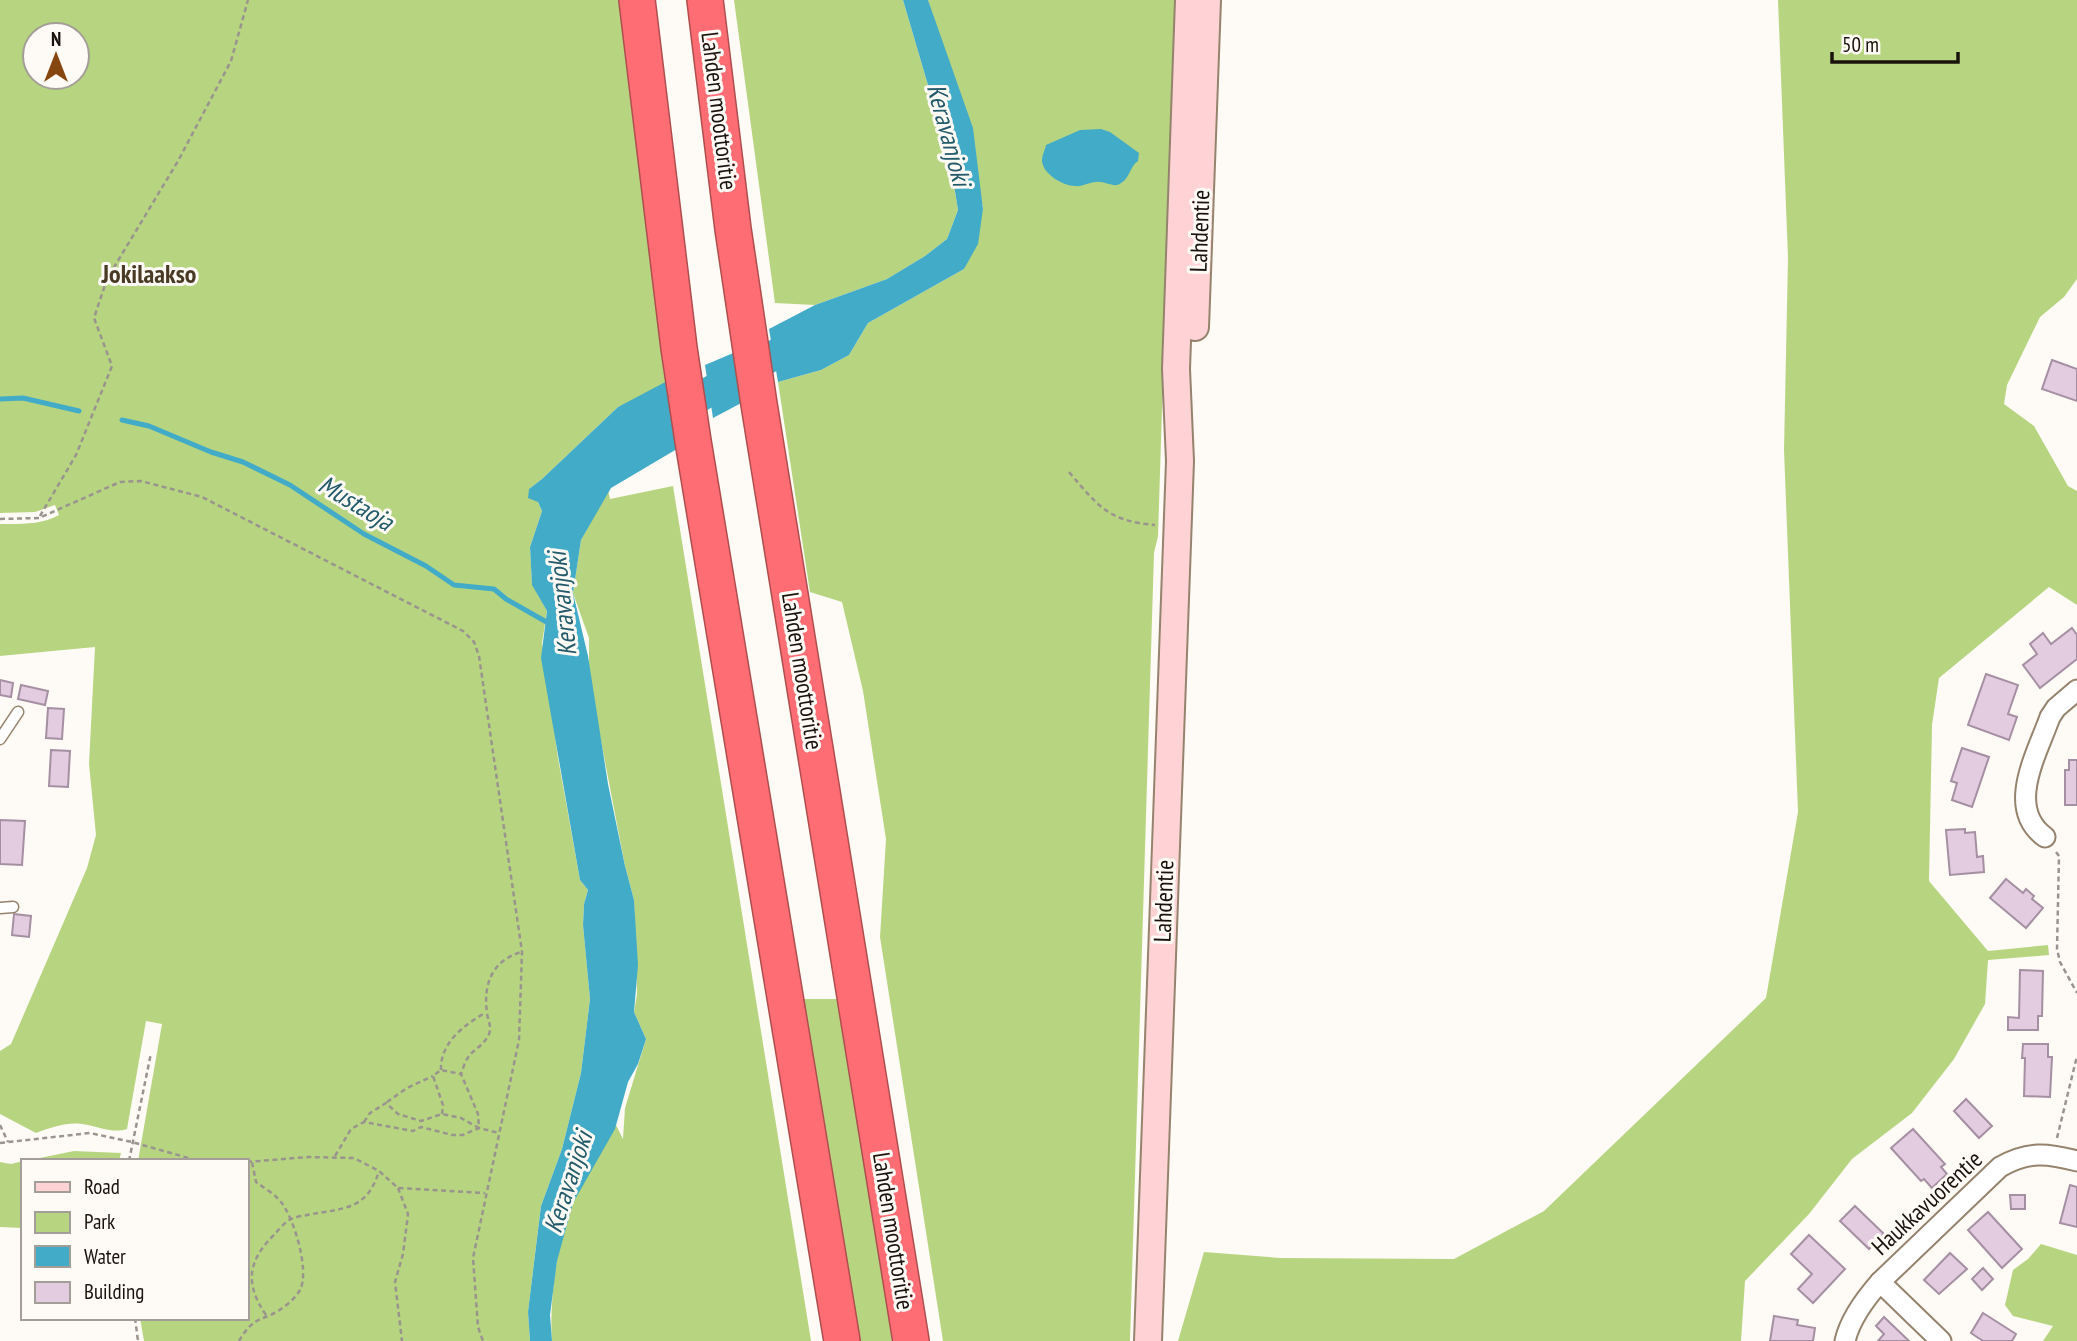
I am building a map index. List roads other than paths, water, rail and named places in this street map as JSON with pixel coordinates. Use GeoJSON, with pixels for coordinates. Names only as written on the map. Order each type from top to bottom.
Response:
{"type":"FeatureCollection","features":[{"type":"Feature","properties":{"kind":"highway"},"geometry":{"type":"LineString","coordinates":[[637,0],[679,348],[693,441],[842,1341]]}},
{"type":"Feature","properties":{"kind":"highway","name":"Lahden moottoritie"},"geometry":{"type":"LineString","coordinates":[[705,0],[746,320],[911,1341]]}},
{"type":"Feature","properties":{"kind":"main road","name":"Lahdentie"},"geometry":{"type":"LineString","coordinates":[[1148,1341],[1180,461],[1192,372],[1189,0]]}},
{"type":"Feature","properties":{"kind":"main road","name":"Lahdentie"},"geometry":{"type":"LineString","coordinates":[[1191,205],[1207,0]]}},
{"type":"Feature","properties":{"kind":"street"},"geometry":{"type":"LineString","coordinates":[[2045,838],[2036,831],[2026,816],[2025,788],[2050,718],[2056,708],[2077,690]]}},
{"type":"Feature","properties":{"kind":"street","name":"Haukkavuorentie"},"geometry":{"type":"LineString","coordinates":[[1845,1341],[1848,1329],[1869,1294],[2000,1167],[2026,1155],[2050,1154],[2077,1161]]}},
{"type":"Feature","properties":{"kind":"street"},"geometry":{"type":"LineString","coordinates":[[1880,1282],[1941,1341]]}},
{"type":"Feature","properties":{"kind":"lane"},"geometry":{"type":"LineString","coordinates":[[0,739],[18,712]]}},
{"type":"Feature","properties":{"kind":"lane"},"geometry":{"type":"LineString","coordinates":[[0,908],[13,907]]}},
{"type":"Feature","properties":{"kind":"water"},"geometry":{"type":"Polygon","coordinates":[[[903,0],[928,0],[973,128],[983,209],[978,244],[964,269],[868,323],[849,355],[821,370],[778,382],[769,329],[815,305],[887,279],[925,256],[947,239],[958,210],[950,160],[903,0]]]}},
{"type":"Feature","properties":{"kind":"water"},"geometry":{"type":"Polygon","coordinates":[[[1101,129],[1110,132],[1139,153],[1138,161],[1121,183],[1070,185],[1054,178],[1043,166],[1042,157],[1046,145],[1080,130],[1101,129]]]}},
{"type":"Feature","properties":{"kind":"water"},"geometry":{"type":"Polygon","coordinates":[[[738,351],[745,401],[713,418],[705,365],[738,351]]]}},
{"type":"Feature","properties":{"kind":"water"},"geometry":{"type":"Polygon","coordinates":[[[671,379],[682,446],[611,488],[581,540],[573,593],[588,656],[608,784],[634,900],[638,965],[634,1012],[646,1039],[638,1064],[628,1082],[615,1129],[573,1203],[557,1261],[550,1315],[552,1341],[530,1341],[528,1312],[541,1206],[562,1149],[581,1073],[590,999],[583,925],[588,890],[580,880],[541,658],[547,611],[532,585],[530,547],[542,511],[538,502],[528,498],[529,489],[618,407],[671,379]]]}},
{"type":"Feature","properties":{"kind":"waterway","name":"Keravanjoki"},"geometry":{"type":"LineString","coordinates":[[668,415],[808,336]]}},
{"type":"Feature","properties":{"kind":"waterway","name":"Mustaoja"},"geometry":{"type":"LineString","coordinates":[[0,399],[23,398],[79,411]]}},
{"type":"Feature","properties":{"kind":"waterway","name":"Mustaoja"},"geometry":{"type":"LineString","coordinates":[[122,420],[149,426],[211,452],[243,462],[290,485],[364,534],[426,566],[454,585],[494,589],[506,599],[550,624]]}},
{"type":"Feature","properties":{"kind":"district","name":"Jokilaakso"},"geometry":{"type":"Point","coordinates":[149,274]}}]}
